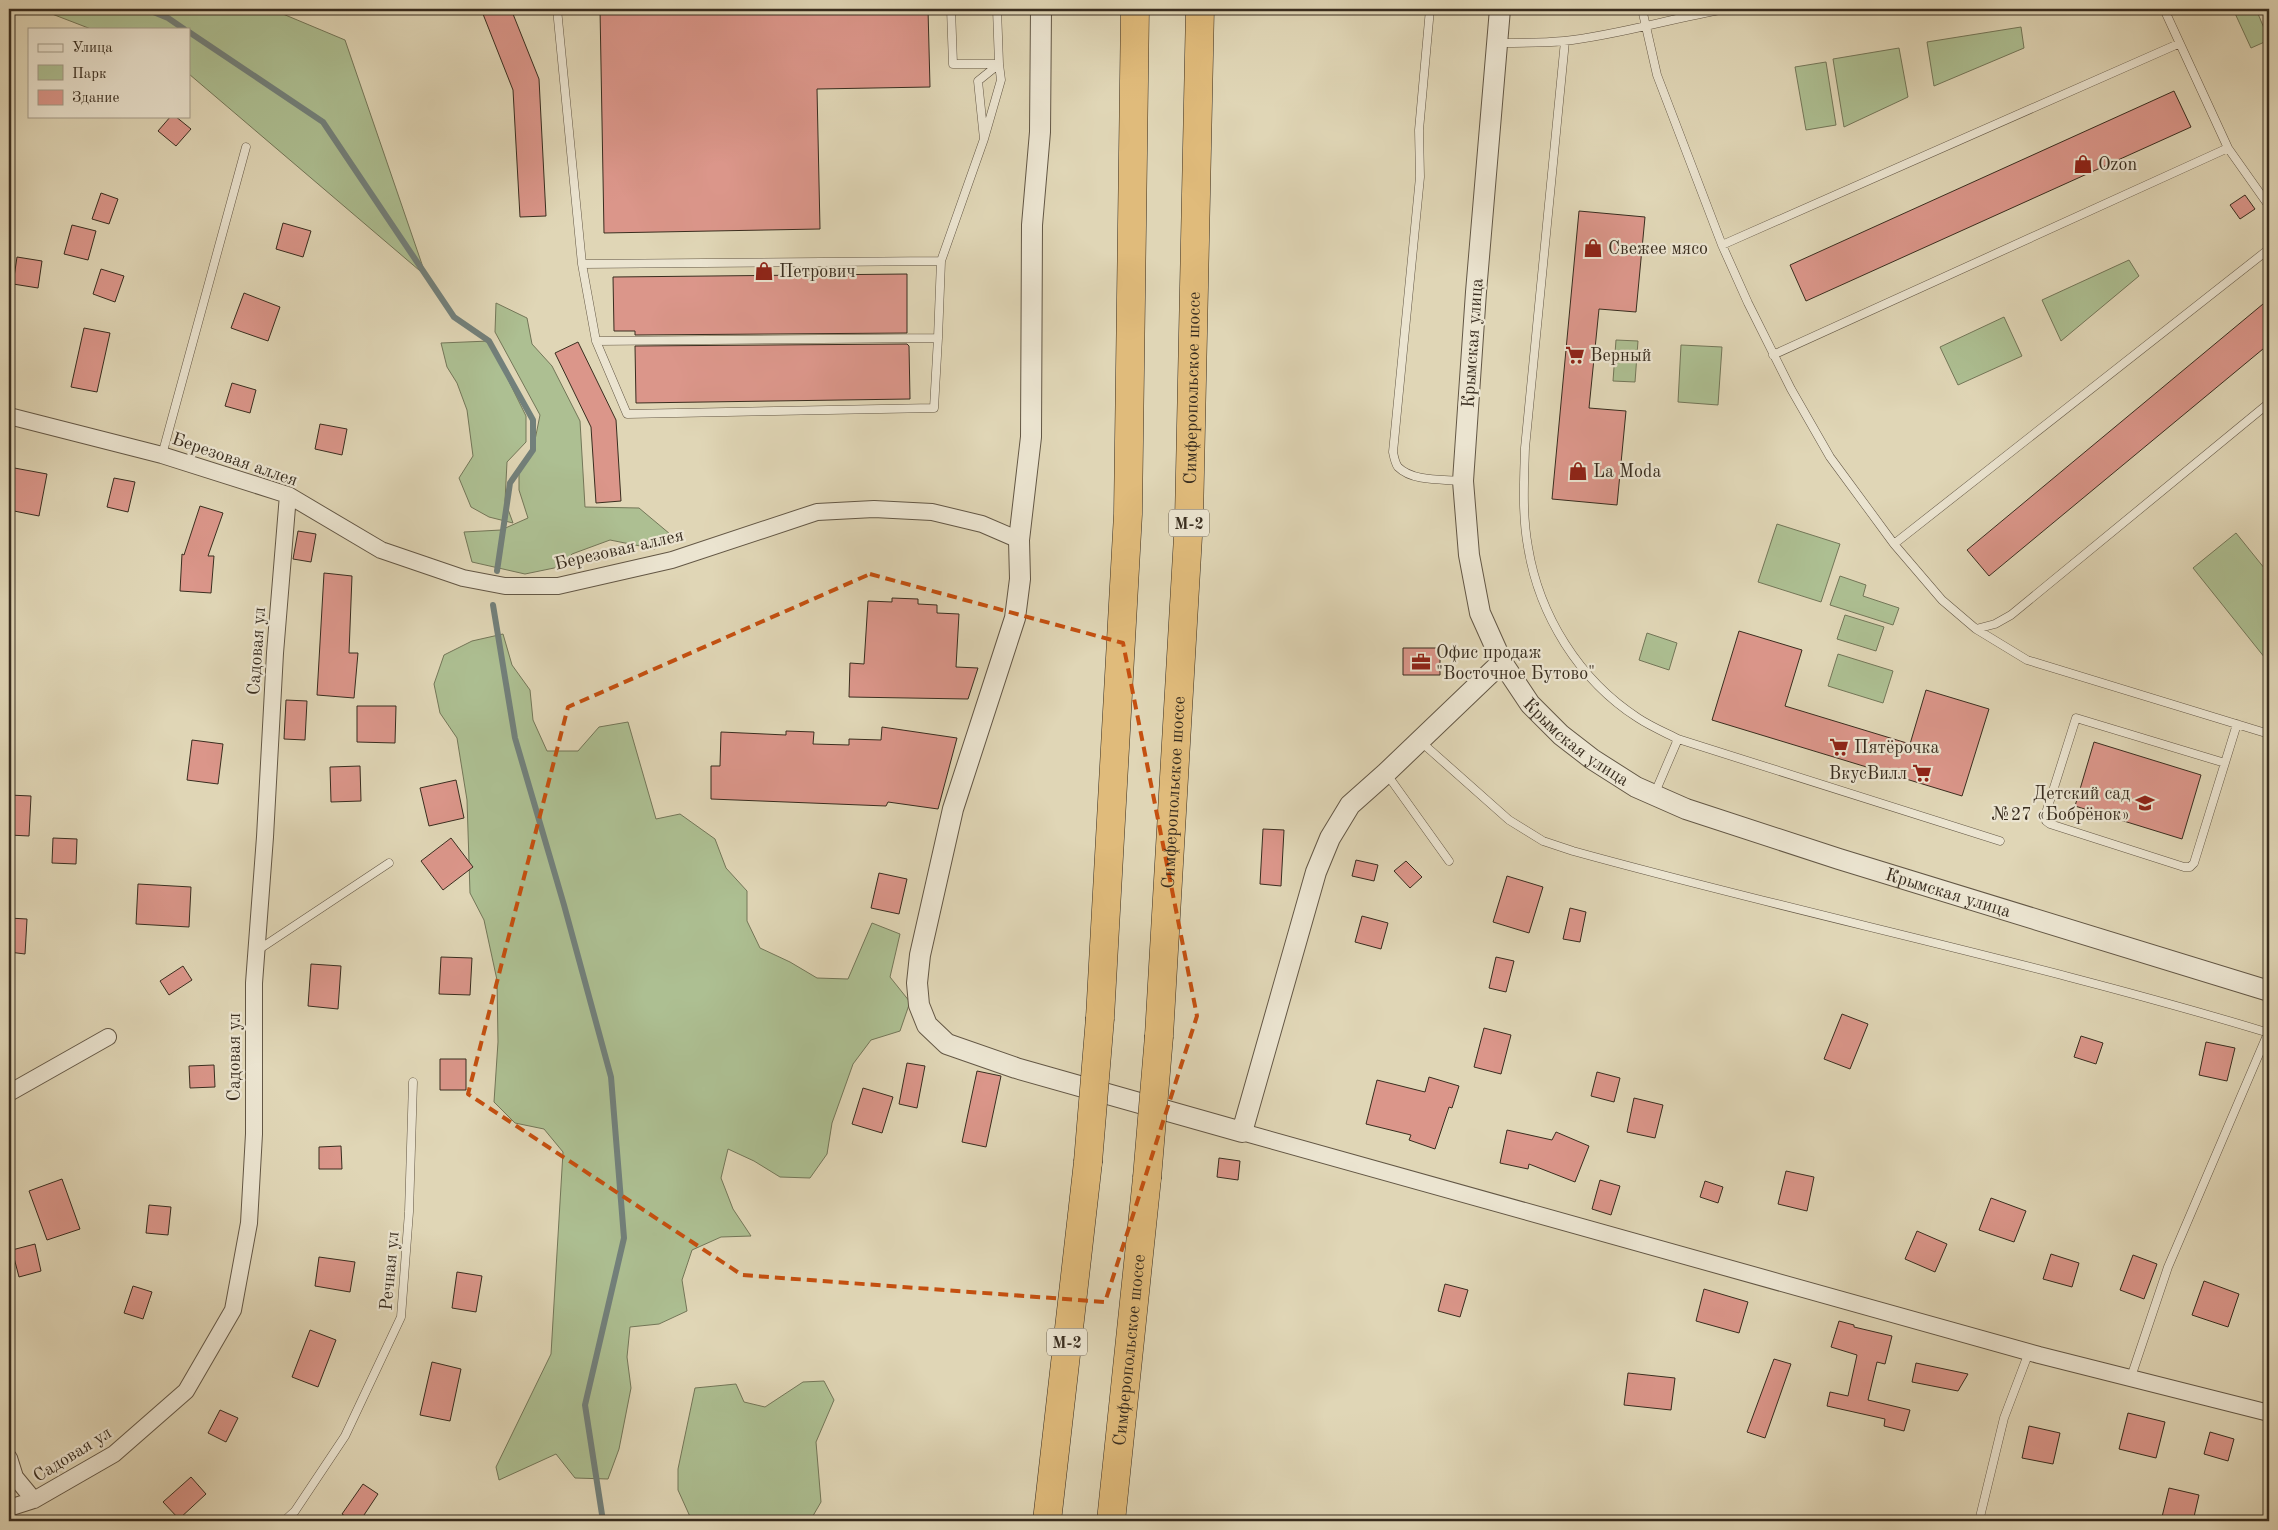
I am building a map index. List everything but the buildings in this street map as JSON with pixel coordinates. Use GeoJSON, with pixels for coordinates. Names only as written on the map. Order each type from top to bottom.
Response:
{"type":"FeatureCollection","features":[{"type":"Feature","properties":{"kind":"highway","name":"М-2"},"geometry":{"type":"LineString","coordinates":[[1047,1521],[1088,1162],[1100,1018],[1128,514],[1135,9]]}},
{"type":"Feature","properties":{"kind":"highway","name":"Симферопольское шоссе"},"geometry":{"type":"LineString","coordinates":[[1111,1521],[1147,1178],[1159,1036],[1189,519],[1200,9]]}},
{"type":"Feature","properties":{"kind":"street"},"geometry":{"type":"LineString","coordinates":[[1041,9],[1040,132],[1032,225],[1030,437],[1019,540],[1020,579],[1015,618],[953,809],[920,955],[919,1005],[927,1025],[947,1044],[1016,1068],[2029,1352],[2269,1413]]}},
{"type":"Feature","properties":{"kind":"street","name":"Крымская улица"},"geometry":{"type":"LineString","coordinates":[[1500,9],[1476,292],[1463,481],[1469,555],[1480,613],[1502,662],[1530,704],[1562,735],[1592,759],[1636,787],[1686,809],[1839,859],[2269,991]]}},
{"type":"Feature","properties":{"kind":"street","name":"Березовая аллея"},"geometry":{"type":"LineString","coordinates":[[9,416],[162,456],[288,495],[381,550],[463,578],[505,586],[558,586],[672,560],[817,512],[874,509],[932,512],[982,524],[1019,540]]}},
{"type":"Feature","properties":{"kind":"street","name":"Садовая ул"},"geometry":{"type":"LineString","coordinates":[[9,1508],[34,1500],[114,1454],[186,1391],[233,1310],[249,1223],[254,1134],[254,983],[265,837],[275,653],[288,495]]}},
{"type":"Feature","properties":{"kind":"street"},"geometry":{"type":"LineString","coordinates":[[1242,1132],[1319,864],[1330,838],[1350,805],[1502,662]]}},
{"type":"Feature","properties":{"kind":"street"},"geometry":{"type":"LineString","coordinates":[[9,1093],[108,1037]]}},
{"type":"Feature","properties":{"kind":"street"},"geometry":{"type":"LineString","coordinates":[[9,1458],[14,1477],[34,1500]]}},
{"type":"Feature","properties":{"kind":"lane"},"geometry":{"type":"LineString","coordinates":[[557,9],[582,264],[596,341],[627,414],[934,408],[941,260],[984,139],[1001,80],[997,9]]}},
{"type":"Feature","properties":{"kind":"lane"},"geometry":{"type":"LineString","coordinates":[[951,9],[953,64],[999,64]]}},
{"type":"Feature","properties":{"kind":"lane"},"geometry":{"type":"LineString","coordinates":[[1430,9],[1419,130],[1420,177],[1393,452],[1396,466],[1407,474],[1463,481]]}},
{"type":"Feature","properties":{"kind":"lane"},"geometry":{"type":"LineString","coordinates":[[1642,9],[1657,75],[1722,245],[1773,355],[1830,457],[1894,544],[1942,600],[1976,630],[2027,660],[2269,734]]}},
{"type":"Feature","properties":{"kind":"lane"},"geometry":{"type":"LineString","coordinates":[[1497,43],[1565,41],[1646,26],[1681,16],[1726,9]]}},
{"type":"Feature","properties":{"kind":"lane"},"geometry":{"type":"LineString","coordinates":[[2164,9],[2178,44],[2228,148],[2269,206]]}},
{"type":"Feature","properties":{"kind":"lane"},"geometry":{"type":"LineString","coordinates":[[1565,41],[1525,448],[1524,502],[1528,547],[1548,615],[1567,647],[1601,688],[1637,718],[1678,739],[2000,841]]}},
{"type":"Feature","properties":{"kind":"lane"},"geometry":{"type":"LineString","coordinates":[[1722,245],[2178,44]]}},
{"type":"Feature","properties":{"kind":"lane"},"geometry":{"type":"LineString","coordinates":[[984,139],[978,80],[999,64]]}},
{"type":"Feature","properties":{"kind":"lane"},"geometry":{"type":"LineString","coordinates":[[162,456],[246,147]]}},
{"type":"Feature","properties":{"kind":"lane"},"geometry":{"type":"LineString","coordinates":[[1773,355],[2228,148]]}},
{"type":"Feature","properties":{"kind":"lane"},"geometry":{"type":"LineString","coordinates":[[1894,544],[2269,249]]}},
{"type":"Feature","properties":{"kind":"lane"},"geometry":{"type":"LineString","coordinates":[[582,264],[941,260]]}},
{"type":"Feature","properties":{"kind":"lane"},"geometry":{"type":"LineString","coordinates":[[596,341],[938,338]]}},
{"type":"Feature","properties":{"kind":"lane"},"geometry":{"type":"LineString","coordinates":[[1976,630],[1995,624],[2011,615],[2269,403]]}},
{"type":"Feature","properties":{"kind":"lane"},"geometry":{"type":"LineString","coordinates":[[2225,763],[2076,718],[2045,816],[2046,821],[2058,827],[2184,867],[2190,867],[2194,863],[2225,763],[2237,724]]}},
{"type":"Feature","properties":{"kind":"lane"},"geometry":{"type":"LineString","coordinates":[[1654,794],[1678,739]]}},
{"type":"Feature","properties":{"kind":"lane"},"geometry":{"type":"LineString","coordinates":[[1420,740],[1509,820],[1543,841],[1573,851],[2192,1009],[2269,1033],[2168,1267],[2130,1377]]}},
{"type":"Feature","properties":{"kind":"lane"},"geometry":{"type":"LineString","coordinates":[[1386,773],[1449,861]]}},
{"type":"Feature","properties":{"kind":"lane"},"geometry":{"type":"LineString","coordinates":[[256,951],[389,863]]}},
{"type":"Feature","properties":{"kind":"lane","name":"Речная ул"},"geometry":{"type":"LineString","coordinates":[[284,1521],[295,1511],[345,1436],[401,1316],[410,1212],[413,1082]]}},
{"type":"Feature","properties":{"kind":"lane"},"geometry":{"type":"LineString","coordinates":[[1979,1521],[2004,1418],[2029,1352]]}},
{"type":"Feature","properties":{"kind":"highlighted area"},"geometry":{"type":"Polygon","coordinates":[[[870,574],[1123,643],[1197,1016],[1105,1302],[742,1275],[468,1094],[568,707],[870,574]]]}},
{"type":"Feature","properties":{"kind":"green space"},"geometry":{"type":"Polygon","coordinates":[[[39,9],[271,9],[345,40],[426,276],[190,75],[190,28],[88,28],[39,9]]]}},
{"type":"Feature","properties":{"kind":"green space"},"geometry":{"type":"Polygon","coordinates":[[[2233,9],[2256,9],[2269,40],[2251,48],[2233,9]]]}},
{"type":"Feature","properties":{"kind":"green space"},"geometry":{"type":"Polygon","coordinates":[[[2021,27],[2024,48],[1934,86],[1927,42],[2021,27]]]}},
{"type":"Feature","properties":{"kind":"green space"},"geometry":{"type":"Polygon","coordinates":[[[1899,48],[1908,97],[1844,127],[1833,59],[1899,48]]]}},
{"type":"Feature","properties":{"kind":"green space"},"geometry":{"type":"Polygon","coordinates":[[[1826,62],[1836,125],[1806,130],[1795,67],[1826,62]]]}},
{"type":"Feature","properties":{"kind":"green space"},"geometry":{"type":"Polygon","coordinates":[[[2129,260],[2139,276],[2061,341],[2042,300],[2129,260]]]}},
{"type":"Feature","properties":{"kind":"green space"},"geometry":{"type":"Polygon","coordinates":[[[496,303],[527,318],[532,344],[552,366],[580,421],[585,507],[639,508],[670,534],[655,549],[610,540],[572,554],[559,567],[525,574],[472,562],[464,532],[501,530],[528,518],[519,490],[519,466],[533,450],[540,415],[495,332],[496,303]]]}},
{"type":"Feature","properties":{"kind":"green space"},"geometry":{"type":"Polygon","coordinates":[[[2004,317],[2022,356],[1958,385],[1940,347],[2004,317]]]}},
{"type":"Feature","properties":{"kind":"green space"},"geometry":{"type":"Polygon","coordinates":[[[1616,340],[1638,341],[1635,382],[1613,381],[1616,340]]]}},
{"type":"Feature","properties":{"kind":"green space"},"geometry":{"type":"Polygon","coordinates":[[[489,341],[526,416],[526,442],[507,462],[505,501],[513,523],[489,517],[471,507],[459,478],[473,456],[467,410],[457,383],[447,367],[441,343],[489,341]]]}},
{"type":"Feature","properties":{"kind":"green space"},"geometry":{"type":"Polygon","coordinates":[[[1681,345],[1722,347],[1718,405],[1678,402],[1681,345]]]}},
{"type":"Feature","properties":{"kind":"green space"},"geometry":{"type":"Polygon","coordinates":[[[1777,524],[1840,544],[1821,602],[1758,582],[1777,524]]]}},
{"type":"Feature","properties":{"kind":"green space"},"geometry":{"type":"Polygon","coordinates":[[[2236,533],[2269,574],[2269,663],[2193,568],[2236,533]]]}},
{"type":"Feature","properties":{"kind":"green space"},"geometry":{"type":"Polygon","coordinates":[[[1840,576],[1866,585],[1863,596],[1899,608],[1893,625],[1830,605],[1840,576]]]}},
{"type":"Feature","properties":{"kind":"green space"},"geometry":{"type":"Polygon","coordinates":[[[1845,615],[1884,627],[1876,651],[1837,639],[1845,615]]]}},
{"type":"Feature","properties":{"kind":"green space"},"geometry":{"type":"Polygon","coordinates":[[[1647,633],[1677,643],[1669,670],[1639,660],[1647,633]]]}},
{"type":"Feature","properties":{"kind":"green space"},"geometry":{"type":"Polygon","coordinates":[[[503,634],[512,665],[530,690],[533,720],[547,751],[578,751],[599,727],[628,722],[656,819],[680,814],[715,839],[726,868],[747,891],[747,921],[760,948],[790,962],[817,978],[848,979],[872,923],[900,934],[890,977],[910,1002],[900,1031],[871,1040],[853,1064],[832,1123],[827,1154],[810,1178],[780,1177],[754,1161],[728,1149],[721,1178],[733,1209],[751,1236],[721,1237],[692,1250],[682,1280],[687,1311],[659,1324],[630,1327],[627,1357],[631,1388],[619,1449],[608,1479],[575,1478],[556,1454],[499,1480],[496,1467],[551,1354],[563,1152],[544,1129],[515,1123],[494,1102],[498,1042],[497,980],[484,920],[470,893],[467,800],[457,738],[440,713],[434,684],[444,655],[472,641],[503,634]]]}},
{"type":"Feature","properties":{"kind":"green space"},"geometry":{"type":"Polygon","coordinates":[[[1838,654],[1893,671],[1883,703],[1828,686],[1838,654]]]}},
{"type":"Feature","properties":{"kind":"green space"},"geometry":{"type":"Polygon","coordinates":[[[824,1381],[834,1400],[816,1442],[821,1502],[810,1521],[692,1521],[678,1490],[678,1469],[695,1388],[736,1384],[744,1402],[765,1407],[803,1382],[824,1381]]]}},
{"type":"Feature","properties":{"kind":"waterway"},"geometry":{"type":"LineString","coordinates":[[146,9],[168,18],[183,28]]}},
{"type":"Feature","properties":{"kind":"waterway"},"geometry":{"type":"LineString","coordinates":[[190,33],[323,122],[454,317],[489,341],[533,420],[533,450],[510,483],[497,571]]}},
{"type":"Feature","properties":{"kind":"waterway"},"geometry":{"type":"LineString","coordinates":[[493,605],[515,738],[564,905],[611,1077],[624,1238],[585,1405],[603,1521]]}},
{"type":"Feature","properties":{"kind":"place","name":"Ozon"},"geometry":{"type":"Point","coordinates":[2083,164]}},
{"type":"Feature","properties":{"kind":"place","name":"Свежее мясо"},"geometry":{"type":"Point","coordinates":[1593,248]}},
{"type":"Feature","properties":{"kind":"place","name":"Петрович"},"geometry":{"type":"Point","coordinates":[764,271]}},
{"type":"Feature","properties":{"kind":"place","name":"Верный"},"geometry":{"type":"Point","coordinates":[1575,355]}},
{"type":"Feature","properties":{"kind":"place","name":"La Moda"},"geometry":{"type":"Point","coordinates":[1578,471]}},
{"type":"Feature","properties":{"kind":"place","name":"Офис продаж \"Восточное Бутово\""},"geometry":{"type":"Point","coordinates":[1421,662]}},
{"type":"Feature","properties":{"kind":"place","name":"Пятёрочка"},"geometry":{"type":"Point","coordinates":[1839,747]}},
{"type":"Feature","properties":{"kind":"place","name":"ВкусВилл"},"geometry":{"type":"Point","coordinates":[1922,773]}},
{"type":"Feature","properties":{"kind":"place","name":"Детский сад №27 «Бобрёнок»"},"geometry":{"type":"Point","coordinates":[2145,803]}}]}
